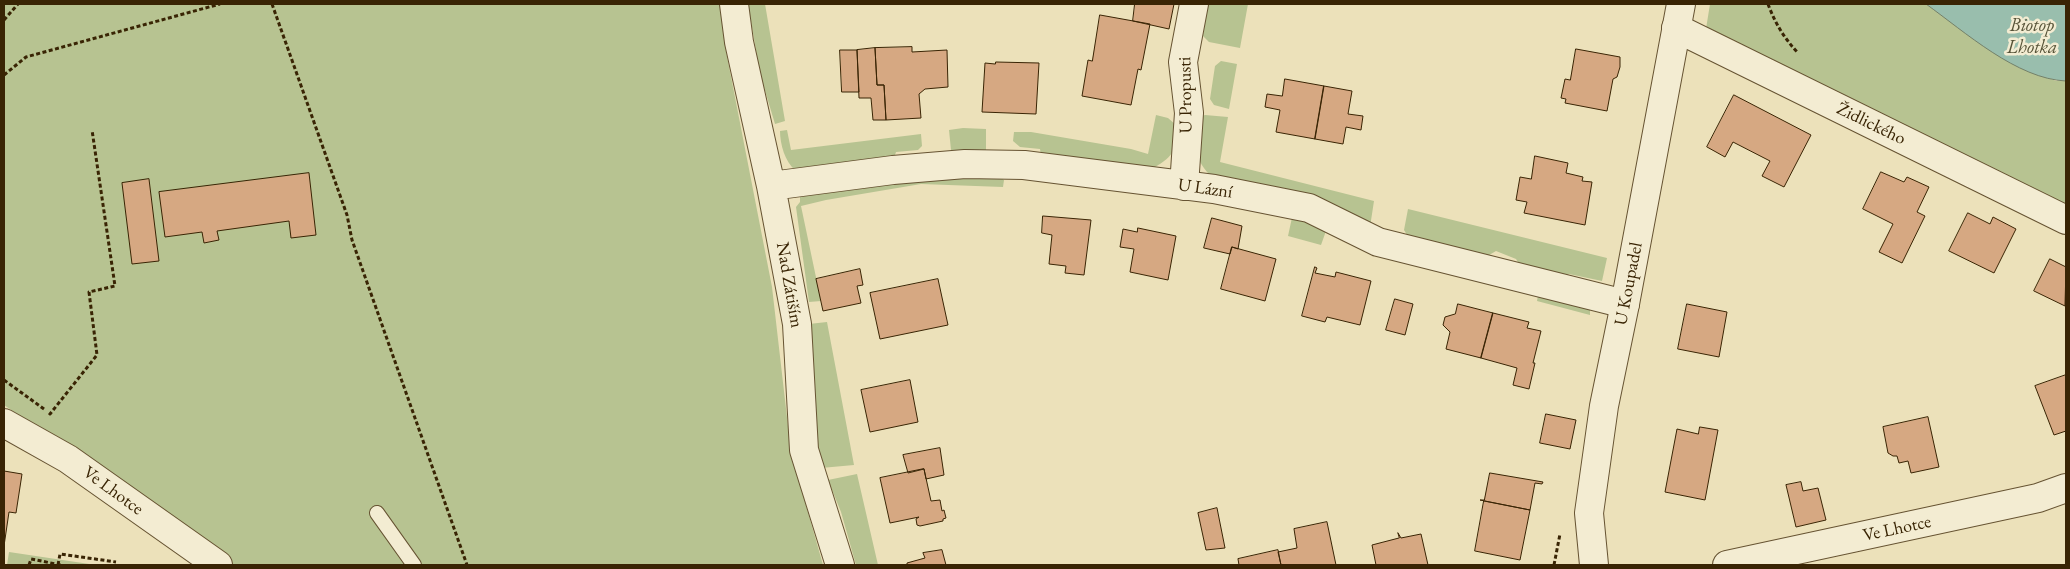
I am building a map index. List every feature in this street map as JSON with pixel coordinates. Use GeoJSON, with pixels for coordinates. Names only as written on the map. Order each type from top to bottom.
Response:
{"type":"FeatureCollection","features":[{"type":"Feature","properties":{"kind":"street","name":"Nad Zátiším"},"geometry":{"type":"LineString","coordinates":[[734,4],[739,42],[771,186],[797,324],[804,450],[840,565]]}},
{"type":"Feature","properties":{"kind":"street","name":"U Propusti"},"geometry":{"type":"LineString","coordinates":[[1184,186],[1188,113],[1183,62],[1194,4]]}},
{"type":"Feature","properties":{"kind":"street","name":"Židlického"},"geometry":{"type":"LineString","coordinates":[[1678,16],[2066,220]]}},
{"type":"Feature","properties":{"kind":"street","name":"U Koupadel"},"geometry":{"type":"LineString","coordinates":[[1594,565],[1589,513],[1604,406],[1625,304],[1678,16]]}},
{"type":"Feature","properties":{"kind":"street","name":"U Lázní"},"geometry":{"type":"LineString","coordinates":[[771,186],[893,170],[966,164],[1024,165],[1214,189],[1309,208],[1378,242],[1625,304]]}},
{"type":"Feature","properties":{"kind":"street","name":"Ve Lhotce"},"geometry":{"type":"LineString","coordinates":[[4,423],[68,459],[218,565]]}},
{"type":"Feature","properties":{"kind":"street","name":"Ve Lhotce"},"geometry":{"type":"LineString","coordinates":[[1727,565],[2038,498],[2066,488]]}},
{"type":"Feature","properties":{"kind":"lane"},"geometry":{"type":"LineString","coordinates":[[377,513],[414,565]]}},
{"type":"Feature","properties":{"kind":"path"},"geometry":{"type":"LineString","coordinates":[[4,20],[18,4]]}},
{"type":"Feature","properties":{"kind":"path"},"geometry":{"type":"LineString","coordinates":[[4,75],[26,57],[220,4]]}},
{"type":"Feature","properties":{"kind":"path"},"geometry":{"type":"LineString","coordinates":[[272,4],[328,159],[347,215],[352,240],[467,565]]}},
{"type":"Feature","properties":{"kind":"path"},"geometry":{"type":"LineString","coordinates":[[4,380],[50,414],[98,354],[89,292],[115,286],[92,130]]}},
{"type":"Feature","properties":{"kind":"path"},"geometry":{"type":"LineString","coordinates":[[29,565],[30,559],[59,565],[60,554],[116,562]]}},
{"type":"Feature","properties":{"kind":"shaded area"},"geometry":{"type":"Polygon","coordinates":[[[4,4],[721,4],[726,51],[772,287],[791,452],[823,565],[232,565],[4,405],[4,4]]]}},
{"type":"Feature","properties":{"kind":"shaded area"},"geometry":{"type":"Polygon","coordinates":[[[748,4],[765,4],[785,121],[775,124],[760,74],[748,4]]]}},
{"type":"Feature","properties":{"kind":"shaded area"},"geometry":{"type":"Polygon","coordinates":[[[1208,4],[1248,4],[1240,48],[1209,42],[1203,36],[1208,4]]]}},
{"type":"Feature","properties":{"kind":"shaded area"},"geometry":{"type":"Polygon","coordinates":[[[1710,4],[1926,4],[2011,63],[2056,81],[2066,81],[2066,211],[1705,35],[1710,4]]]}},
{"type":"Feature","properties":{"kind":"shaded area"},"geometry":{"type":"Polygon","coordinates":[[[1221,61],[1237,64],[1229,109],[1214,105],[1210,99],[1215,66],[1221,61]]]}},
{"type":"Feature","properties":{"kind":"shaded area"},"geometry":{"type":"Polygon","coordinates":[[[1156,115],[1168,118],[1176,125],[1173,151],[1166,159],[1153,168],[1041,155],[1040,149],[1020,147],[1013,141],[1014,132],[1031,132],[1131,149],[1148,154],[1156,115]]]}},
{"type":"Feature","properties":{"kind":"shaded area"},"geometry":{"type":"Polygon","coordinates":[[[1205,115],[1228,117],[1220,162],[1374,201],[1370,227],[1210,175],[1200,161],[1197,148],[1200,117],[1205,115]]]}},
{"type":"Feature","properties":{"kind":"shaded area"},"geometry":{"type":"Polygon","coordinates":[[[963,128],[986,129],[986,151],[955,154],[951,150],[949,130],[963,128]]]}},
{"type":"Feature","properties":{"kind":"shaded area"},"geometry":{"type":"Polygon","coordinates":[[[787,130],[791,150],[921,134],[922,146],[918,150],[896,152],[894,158],[795,170],[786,158],[781,141],[780,131],[787,130]]]}},
{"type":"Feature","properties":{"kind":"shaded area"},"geometry":{"type":"Polygon","coordinates":[[[930,175],[999,177],[1004,180],[1003,187],[921,184],[801,206],[821,301],[809,302],[796,207],[800,202],[800,194],[930,175]]]}},
{"type":"Feature","properties":{"kind":"shaded area"},"geometry":{"type":"Polygon","coordinates":[[[1408,209],[1607,258],[1602,281],[1569,274],[1564,277],[1521,267],[1516,259],[1496,251],[1484,258],[1407,235],[1404,230],[1408,209]]]}},
{"type":"Feature","properties":{"kind":"shaded area"},"geometry":{"type":"Polygon","coordinates":[[[1293,213],[1326,231],[1321,245],[1288,236],[1293,213]]]}},
{"type":"Feature","properties":{"kind":"shaded area"},"geometry":{"type":"Polygon","coordinates":[[[1539,290],[1590,309],[1590,315],[1537,301],[1539,290]]]}},
{"type":"Feature","properties":{"kind":"shaded area"},"geometry":{"type":"Polygon","coordinates":[[[827,322],[854,465],[821,468],[815,457],[809,324],[827,322]]]}},
{"type":"Feature","properties":{"kind":"shaded area"},"geometry":{"type":"Polygon","coordinates":[[[857,474],[878,565],[856,565],[841,512],[828,480],[857,474]]]}},
{"type":"Feature","properties":{"kind":"shaded area"},"geometry":{"type":"Polygon","coordinates":[[[9,552],[96,565],[7,565],[9,552]]]}},
{"type":"Feature","properties":{"kind":"water","name":"Biotop Lhotka"},"geometry":{"type":"Polygon","coordinates":[[[1926,4],[2066,4],[2066,81],[2029,72],[2010,63],[1926,4]]]}},
{"type":"Feature","properties":{"kind":"building"},"geometry":{"type":"Polygon","coordinates":[[[1135,4],[1174,4],[1169,29],[1133,21],[1135,4]]]}},
{"type":"Feature","properties":{"kind":"building"},"geometry":{"type":"Polygon","coordinates":[[[1100,15],[1150,24],[1141,70],[1138,69],[1131,105],[1082,96],[1088,60],[1092,61],[1100,15]]]}},
{"type":"Feature","properties":{"kind":"building"},"geometry":{"type":"Polygon","coordinates":[[[912,47],[912,52],[947,50],[948,87],[925,89],[919,94],[921,118],[886,120],[884,85],[877,85],[875,48],[912,47]]]}},
{"type":"Feature","properties":{"kind":"building"},"geometry":{"type":"Polygon","coordinates":[[[875,48],[877,85],[884,85],[886,120],[873,120],[871,98],[859,98],[857,50],[875,48]]]}},
{"type":"Feature","properties":{"kind":"building"},"geometry":{"type":"Polygon","coordinates":[[[1576,49],[1620,57],[1620,67],[1617,77],[1613,79],[1607,111],[1565,103],[1566,99],[1561,98],[1565,79],[1570,80],[1576,49]]]}},
{"type":"Feature","properties":{"kind":"building"},"geometry":{"type":"Polygon","coordinates":[[[840,50],[857,50],[859,92],[842,92],[840,50]]]}},
{"type":"Feature","properties":{"kind":"building"},"geometry":{"type":"Polygon","coordinates":[[[996,62],[1039,63],[1036,114],[982,112],[985,63],[995,64],[996,62]]]}},
{"type":"Feature","properties":{"kind":"building"},"geometry":{"type":"Polygon","coordinates":[[[1285,79],[1324,86],[1315,139],[1276,132],[1280,110],[1265,107],[1267,94],[1282,96],[1285,79]]]}},
{"type":"Feature","properties":{"kind":"building"},"geometry":{"type":"Polygon","coordinates":[[[1324,86],[1352,91],[1348,114],[1363,116],[1361,130],[1346,127],[1343,144],[1315,139],[1324,86]]]}},
{"type":"Feature","properties":{"kind":"building"},"geometry":{"type":"Polygon","coordinates":[[[1734,95],[1811,135],[1784,187],[1762,176],[1770,161],[1733,142],[1725,157],[1707,147],[1734,95]]]}},
{"type":"Feature","properties":{"kind":"building"},"geometry":{"type":"Polygon","coordinates":[[[1535,156],[1568,163],[1566,173],[1583,177],[1582,181],[1592,182],[1585,225],[1524,213],[1527,202],[1516,200],[1520,177],[1531,179],[1535,156]]]}},
{"type":"Feature","properties":{"kind":"building"},"geometry":{"type":"Polygon","coordinates":[[[1881,172],[1904,182],[1907,177],[1929,187],[1917,212],[1925,216],[1902,263],[1879,252],[1893,224],[1863,209],[1881,172]]]}},
{"type":"Feature","properties":{"kind":"building"},"geometry":{"type":"Polygon","coordinates":[[[309,173],[316,235],[291,238],[289,221],[217,231],[219,240],[204,243],[202,232],[165,237],[159,192],[309,173]]]}},
{"type":"Feature","properties":{"kind":"building"},"geometry":{"type":"Polygon","coordinates":[[[149,179],[159,261],[132,264],[122,183],[149,179]]]}},
{"type":"Feature","properties":{"kind":"building"},"geometry":{"type":"Polygon","coordinates":[[[1968,213],[1990,224],[1993,217],[2016,229],[1994,273],[1949,251],[1968,213]]]}},
{"type":"Feature","properties":{"kind":"building"},"geometry":{"type":"Polygon","coordinates":[[[1043,216],[1091,220],[1084,275],[1065,273],[1066,266],[1049,264],[1052,235],[1042,233],[1043,216]]]}},
{"type":"Feature","properties":{"kind":"building"},"geometry":{"type":"Polygon","coordinates":[[[1212,218],[1242,226],[1238,249],[1232,247],[1230,254],[1204,248],[1212,218]]]}},
{"type":"Feature","properties":{"kind":"building"},"geometry":{"type":"Polygon","coordinates":[[[1138,228],[1176,236],[1168,280],[1130,272],[1134,249],[1120,247],[1123,229],[1137,232],[1138,228]]]}},
{"type":"Feature","properties":{"kind":"building"},"geometry":{"type":"Polygon","coordinates":[[[1232,247],[1276,259],[1265,301],[1221,289],[1232,247]]]}},
{"type":"Feature","properties":{"kind":"building"},"geometry":{"type":"Polygon","coordinates":[[[2050,259],[2066,267],[2065,306],[2034,291],[2050,259]]]}},
{"type":"Feature","properties":{"kind":"building"},"geometry":{"type":"Polygon","coordinates":[[[1315,267],[1317,268],[1315,273],[1335,277],[1336,272],[1371,281],[1360,325],[1327,317],[1325,322],[1302,316],[1315,267]]]}},
{"type":"Feature","properties":{"kind":"building"},"geometry":{"type":"Polygon","coordinates":[[[860,269],[863,285],[857,286],[861,303],[823,311],[816,279],[860,269]]]}},
{"type":"Feature","properties":{"kind":"building"},"geometry":{"type":"Polygon","coordinates":[[[938,279],[948,325],[880,339],[870,293],[938,279]]]}},
{"type":"Feature","properties":{"kind":"building"},"geometry":{"type":"Polygon","coordinates":[[[1395,299],[1413,304],[1405,335],[1386,330],[1395,299]]]}},
{"type":"Feature","properties":{"kind":"building"},"geometry":{"type":"Polygon","coordinates":[[[1458,304],[1493,313],[1481,358],[1446,349],[1450,332],[1443,325],[1445,317],[1455,314],[1458,304]]]}},
{"type":"Feature","properties":{"kind":"building"},"geometry":{"type":"Polygon","coordinates":[[[1687,304],[1727,312],[1719,357],[1678,349],[1687,304]]]}},
{"type":"Feature","properties":{"kind":"building"},"geometry":{"type":"Polygon","coordinates":[[[1493,313],[1529,322],[1527,328],[1541,331],[1529,389],[1513,385],[1517,368],[1481,358],[1493,313]]]}},
{"type":"Feature","properties":{"kind":"building"},"geometry":{"type":"Polygon","coordinates":[[[2066,375],[2066,431],[2054,435],[2035,386],[2066,375]]]}},
{"type":"Feature","properties":{"kind":"building"},"geometry":{"type":"Polygon","coordinates":[[[910,380],[918,422],[870,432],[861,390],[910,380]]]}},
{"type":"Feature","properties":{"kind":"building"},"geometry":{"type":"Polygon","coordinates":[[[1546,414],[1576,420],[1570,449],[1540,443],[1546,414]]]}},
{"type":"Feature","properties":{"kind":"building"},"geometry":{"type":"Polygon","coordinates":[[[1928,417],[1939,467],[1911,473],[1908,461],[1899,463],[1897,456],[1888,453],[1883,427],[1928,417]]]}},
{"type":"Feature","properties":{"kind":"building"},"geometry":{"type":"Polygon","coordinates":[[[1700,427],[1718,430],[1705,500],[1665,492],[1677,429],[1698,434],[1700,427]]]}},
{"type":"Feature","properties":{"kind":"building"},"geometry":{"type":"Polygon","coordinates":[[[940,448],[944,475],[926,479],[924,469],[908,473],[903,455],[940,448]]]}},
{"type":"Feature","properties":{"kind":"building"},"geometry":{"type":"Polygon","coordinates":[[[924,469],[931,501],[940,500],[942,511],[944,510],[946,518],[943,521],[920,526],[917,525],[916,519],[919,517],[890,523],[880,478],[924,469]]]}},
{"type":"Feature","properties":{"kind":"building"},"geometry":{"type":"Polygon","coordinates":[[[4,471],[22,474],[16,513],[9,512],[4,546],[4,471]]]}},
{"type":"Feature","properties":{"kind":"building"},"geometry":{"type":"Polygon","coordinates":[[[1490,473],[1543,482],[1542,484],[1535,483],[1530,510],[1480,500],[1484,500],[1490,473]]]}},
{"type":"Feature","properties":{"kind":"building"},"geometry":{"type":"Polygon","coordinates":[[[1801,482],[1803,491],[1818,488],[1826,520],[1796,527],[1786,485],[1801,482]]]}},
{"type":"Feature","properties":{"kind":"building"},"geometry":{"type":"Polygon","coordinates":[[[1484,501],[1530,510],[1520,560],[1475,551],[1484,501]]]}},
{"type":"Feature","properties":{"kind":"building"},"geometry":{"type":"Polygon","coordinates":[[[1217,508],[1225,548],[1206,550],[1198,513],[1217,508]]]}},
{"type":"Feature","properties":{"kind":"building"},"geometry":{"type":"Polygon","coordinates":[[[1327,522],[1336,565],[1281,565],[1278,552],[1297,548],[1294,529],[1327,522]]]}},
{"type":"Feature","properties":{"kind":"building"},"geometry":{"type":"Polygon","coordinates":[[[1398,533],[1401,538],[1421,534],[1428,565],[1376,565],[1372,545],[1399,538],[1398,533]]]}},
{"type":"Feature","properties":{"kind":"building"},"geometry":{"type":"Polygon","coordinates":[[[942,550],[946,565],[907,565],[907,563],[925,558],[923,553],[942,550]]]}},
{"type":"Feature","properties":{"kind":"building"},"geometry":{"type":"Polygon","coordinates":[[[1278,550],[1281,565],[1239,565],[1238,559],[1278,550]]]}}]}
